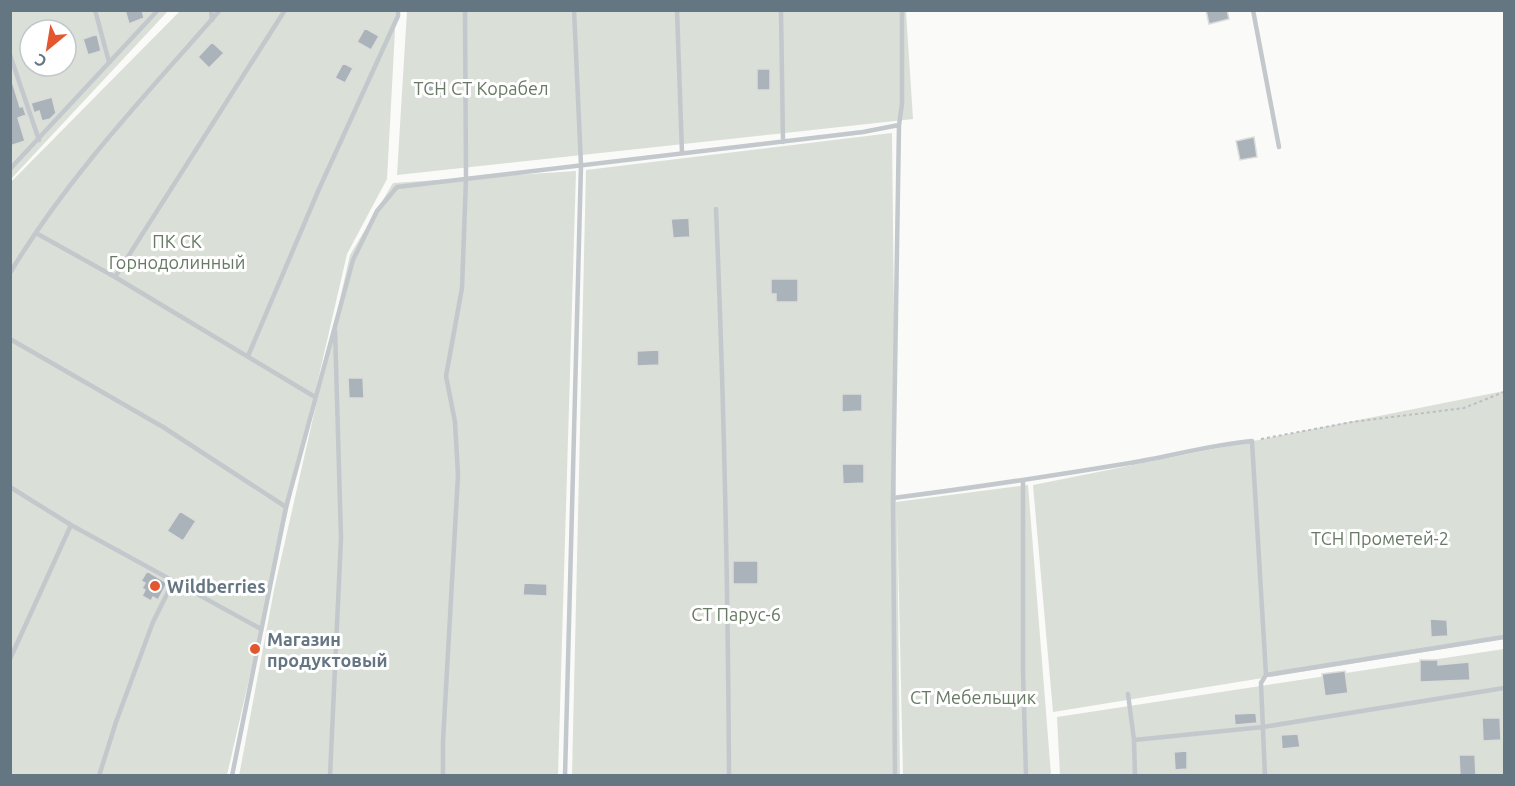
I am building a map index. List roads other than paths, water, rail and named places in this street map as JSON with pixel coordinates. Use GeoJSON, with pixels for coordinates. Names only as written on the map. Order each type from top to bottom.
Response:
{"type":"FeatureCollection","features":[{"type":"Feature","properties":{"kind":"lane"},"geometry":{"type":"LineString","coordinates":[[95,10],[109,62]]}},
{"type":"Feature","properties":{"kind":"lane"},"geometry":{"type":"LineString","coordinates":[[10,169],[158,10]]}},
{"type":"Feature","properties":{"kind":"lane"},"geometry":{"type":"LineString","coordinates":[[211,10],[212,20]]}},
{"type":"Feature","properties":{"kind":"lane"},"geometry":{"type":"LineString","coordinates":[[10,273],[91,157],[220,10]]}},
{"type":"Feature","properties":{"kind":"lane"},"geometry":{"type":"LineString","coordinates":[[115,277],[285,10]]}},
{"type":"Feature","properties":{"kind":"lane"},"geometry":{"type":"LineString","coordinates":[[248,356],[319,189],[398,16],[398,10]]}},
{"type":"Feature","properties":{"kind":"lane"},"geometry":{"type":"LineString","coordinates":[[443,776],[458,475],[455,422],[446,376],[462,288],[466,179],[465,10]]}},
{"type":"Feature","properties":{"kind":"lane"},"geometry":{"type":"LineString","coordinates":[[565,776],[581,165],[574,10]]}},
{"type":"Feature","properties":{"kind":"lane"},"geometry":{"type":"LineString","coordinates":[[677,10],[682,153]]}},
{"type":"Feature","properties":{"kind":"lane"},"geometry":{"type":"LineString","coordinates":[[780,10],[783,142]]}},
{"type":"Feature","properties":{"kind":"lane"},"geometry":{"type":"LineString","coordinates":[[895,776],[893,498],[902,10]]}},
{"type":"Feature","properties":{"kind":"lane"},"geometry":{"type":"LineString","coordinates":[[1253,10],[1279,147]]}},
{"type":"Feature","properties":{"kind":"lane"},"geometry":{"type":"LineString","coordinates":[[10,55],[39,140]]}},
{"type":"Feature","properties":{"kind":"lane"},"geometry":{"type":"LineString","coordinates":[[232,776],[286,507],[353,260],[377,211],[397,187],[783,142],[899,125]]}},
{"type":"Feature","properties":{"kind":"lane"},"geometry":{"type":"LineString","coordinates":[[716,209],[728,609],[729,776]]}},
{"type":"Feature","properties":{"kind":"lane"},"geometry":{"type":"LineString","coordinates":[[36,233],[115,277],[315,397]]}},
{"type":"Feature","properties":{"kind":"lane"},"geometry":{"type":"LineString","coordinates":[[10,260],[16,263]]}},
{"type":"Feature","properties":{"kind":"lane"},"geometry":{"type":"LineString","coordinates":[[330,776],[341,538],[335,325]]}},
{"type":"Feature","properties":{"kind":"lane"},"geometry":{"type":"LineString","coordinates":[[10,339],[164,427],[286,507]]}},
{"type":"Feature","properties":{"kind":"lane"},"geometry":{"type":"LineString","coordinates":[[893,498],[1023,481],[1177,455],[1216,445],[1252,441],[1266,675],[1261,683],[1265,776]]}},
{"type":"Feature","properties":{"kind":"lane"},"geometry":{"type":"LineString","coordinates":[[1023,481],[1023,670],[1026,776]]}},
{"type":"Feature","properties":{"kind":"lane"},"geometry":{"type":"LineString","coordinates":[[10,487],[71,525],[261,629]]}},
{"type":"Feature","properties":{"kind":"lane"},"geometry":{"type":"LineString","coordinates":[[10,659],[71,525]]}},
{"type":"Feature","properties":{"kind":"lane"},"geometry":{"type":"LineString","coordinates":[[99,776],[116,722],[153,622],[174,580]]}},
{"type":"Feature","properties":{"kind":"lane"},"geometry":{"type":"LineString","coordinates":[[1266,675],[1504,637]]}},
{"type":"Feature","properties":{"kind":"lane"},"geometry":{"type":"LineString","coordinates":[[1134,740],[1263,727],[1504,688]]}},
{"type":"Feature","properties":{"kind":"lane"},"geometry":{"type":"LineString","coordinates":[[1128,694],[1134,740],[1135,776]]}},
{"type":"Feature","properties":{"kind":"place","name":"Wildberries"},"geometry":{"type":"Point","coordinates":[155,586]}},
{"type":"Feature","properties":{"kind":"place","name":"Магазин продуктовый"},"geometry":{"type":"Point","coordinates":[255,649]}},
{"type":"Feature","properties":{"kind":"park label","name":"ТСН СТ Корабел"},"geometry":{"type":"Point","coordinates":[481,88]}},
{"type":"Feature","properties":{"kind":"park label","name":"ПК СК Горнодолинный"},"geometry":{"type":"Point","coordinates":[177,251]}},
{"type":"Feature","properties":{"kind":"park label","name":"ТСН Прометей-2"},"geometry":{"type":"Point","coordinates":[1380,538]}},
{"type":"Feature","properties":{"kind":"park label","name":"СТ Парус-6"},"geometry":{"type":"Point","coordinates":[736,614]}},
{"type":"Feature","properties":{"kind":"park label","name":"СТ Мебельщик"},"geometry":{"type":"Point","coordinates":[973,697]}}]}
